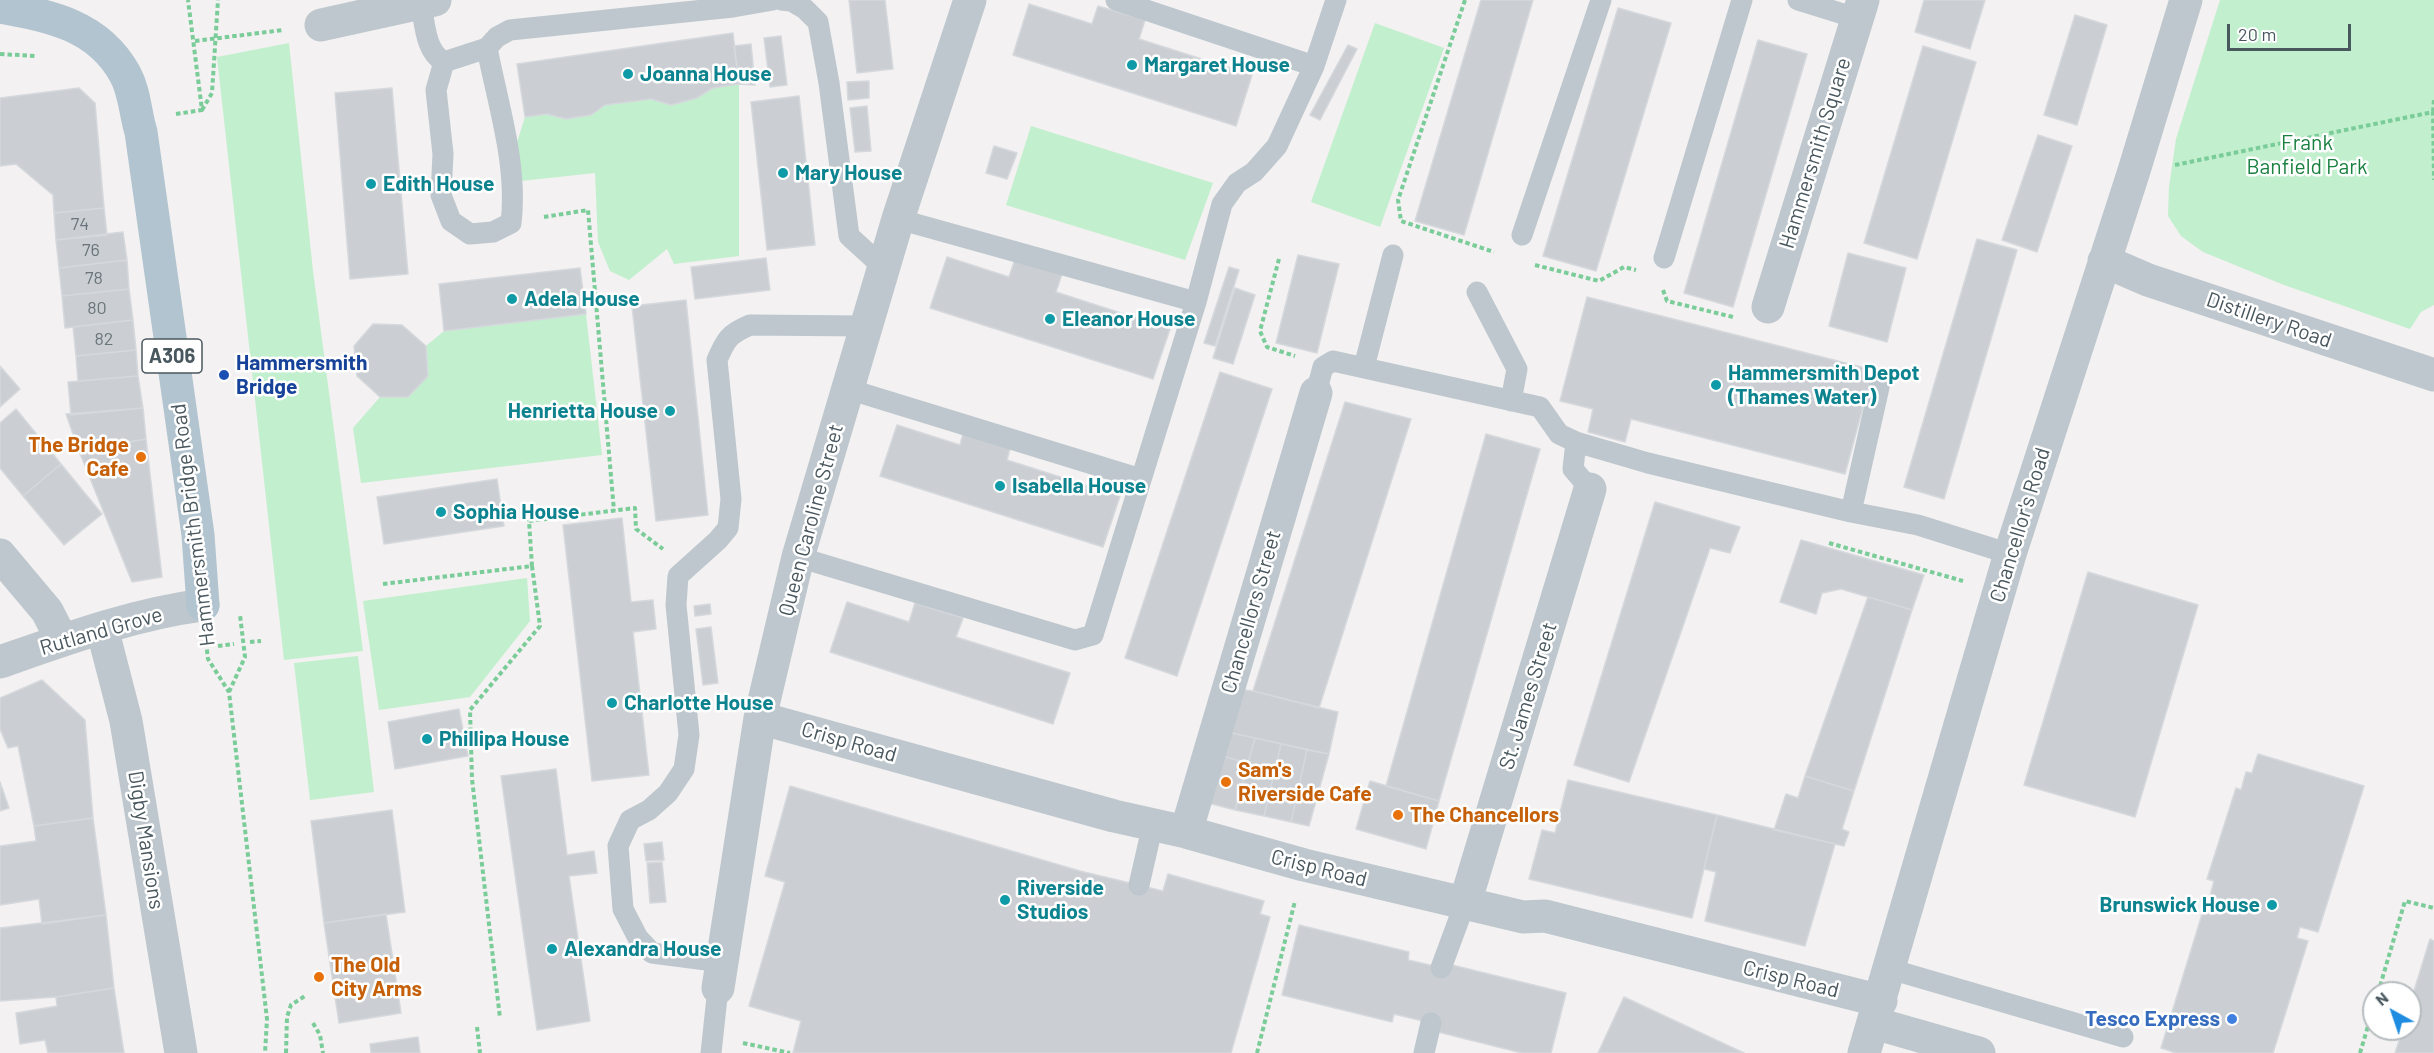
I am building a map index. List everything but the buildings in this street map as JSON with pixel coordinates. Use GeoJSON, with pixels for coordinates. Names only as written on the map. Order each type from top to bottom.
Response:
{"type":"FeatureCollection","features":[{"type":"Feature","properties":{"kind":"main road","name":"Hammersmith Bridge Road"},"geometry":{"type":"LineString","coordinates":[[0,7],[50,7],[99,41],[120,66],[133,93],[141,132],[198,535],[203,605]]}},
{"type":"Feature","properties":{"kind":"street","name":"Queen Caroline Street"},"geometry":{"type":"LineString","coordinates":[[720,975],[760,717],[798,557],[865,326],[969,0]]}},
{"type":"Feature","properties":{"kind":"street","name":"Chancellor's Road"},"geometry":{"type":"LineString","coordinates":[[1873,1026],[2010,554],[2133,174],[2186,0]]}},
{"type":"Feature","properties":{"kind":"street"},"geometry":{"type":"LineString","coordinates":[[321,25],[428,2]]}},
{"type":"Feature","properties":{"kind":"street","name":"Hammersmith Square"},"geometry":{"type":"LineString","coordinates":[[1768,307],[1860,9]]}},
{"type":"Feature","properties":{"kind":"street","name":"Distillery Road"},"geometry":{"type":"LineString","coordinates":[[2104,261],[2148,279],[2434,375]]}},
{"type":"Feature","properties":{"kind":"street","name":"Chancellors Street"},"geometry":{"type":"LineString","coordinates":[[1186,832],[1319,380]]}},
{"type":"Feature","properties":{"kind":"street","name":"St. James Street"},"geometry":{"type":"LineString","coordinates":[[1465,903],[1590,489]]}},
{"type":"Feature","properties":{"kind":"street"},"geometry":{"type":"LineString","coordinates":[[0,555],[47,611],[62,640]]}},
{"type":"Feature","properties":{"kind":"street","name":"Rutland Grove"},"geometry":{"type":"LineString","coordinates":[[0,662],[102,628],[179,608],[203,605]]}},
{"type":"Feature","properties":{"kind":"street","name":"Digby Mansions"},"geometry":{"type":"LineString","coordinates":[[102,628],[126,721],[182,1053]]}},
{"type":"Feature","properties":{"kind":"street","name":"Crisp Road"},"geometry":{"type":"LineString","coordinates":[[760,717],[1114,816],[1186,832],[1304,865],[1523,917],[1545,916],[1873,1026],[1979,1053]]}},
{"type":"Feature","properties":{"kind":"lane"},"geometry":{"type":"LineString","coordinates":[[428,2],[430,47],[437,58],[444,62],[487,48],[497,37],[510,30],[710,9],[772,0]]}},
{"type":"Feature","properties":{"kind":"lane"},"geometry":{"type":"LineString","coordinates":[[781,0],[791,1],[805,9],[818,22],[829,83],[839,176],[849,236],[884,268]]}},
{"type":"Feature","properties":{"kind":"lane"},"geometry":{"type":"LineString","coordinates":[[1116,0],[1314,66]]}},
{"type":"Feature","properties":{"kind":"lane"},"geometry":{"type":"LineString","coordinates":[[798,557],[1075,640],[1093,635],[1196,302],[1222,204],[1237,183],[1254,172],[1277,146],[1314,66],[1336,0]]}},
{"type":"Feature","properties":{"kind":"lane"},"geometry":{"type":"LineString","coordinates":[[1522,236],[1600,0]]}},
{"type":"Feature","properties":{"kind":"lane"},"geometry":{"type":"LineString","coordinates":[[1664,258],[1742,0]]}},
{"type":"Feature","properties":{"kind":"lane"},"geometry":{"type":"LineString","coordinates":[[1798,0],[1860,9]]}},
{"type":"Feature","properties":{"kind":"lane"},"geometry":{"type":"LineString","coordinates":[[444,62],[436,90],[443,154],[441,195],[451,221],[470,234],[493,232],[511,223],[513,202],[510,166],[487,48]]}},
{"type":"Feature","properties":{"kind":"lane"},"geometry":{"type":"LineString","coordinates":[[898,219],[1196,302]]}},
{"type":"Feature","properties":{"kind":"lane"},"geometry":{"type":"LineString","coordinates":[[1364,367],[1393,255]]}},
{"type":"Feature","properties":{"kind":"lane"},"geometry":{"type":"LineString","coordinates":[[1477,292],[1517,369],[1511,401]]}},
{"type":"Feature","properties":{"kind":"lane"},"geometry":{"type":"LineString","coordinates":[[720,975],[652,953],[638,938],[623,909],[618,846],[630,820],[649,810],[668,793],[684,769],[689,735],[676,605],[678,576],[728,528],[731,499],[717,360],[725,340],[736,331],[750,325],[865,326]]}},
{"type":"Feature","properties":{"kind":"lane"},"geometry":{"type":"LineString","coordinates":[[1319,380],[1333,361],[1540,407],[1559,434],[1576,442],[1648,463],[1851,512],[1918,525],[2010,554]]}},
{"type":"Feature","properties":{"kind":"lane"},"geometry":{"type":"LineString","coordinates":[[1851,512],[1880,383]]}},
{"type":"Feature","properties":{"kind":"lane"},"geometry":{"type":"LineString","coordinates":[[848,389],[1141,479]]}},
{"type":"Feature","properties":{"kind":"lane"},"geometry":{"type":"LineString","coordinates":[[1576,442],[1573,470],[1590,489]]}},
{"type":"Feature","properties":{"kind":"lane"},"geometry":{"type":"LineString","coordinates":[[1139,885],[1153,824]]}},
{"type":"Feature","properties":{"kind":"lane"},"geometry":{"type":"LineString","coordinates":[[1441,968],[1465,903]]}},
{"type":"Feature","properties":{"kind":"lane"},"geometry":{"type":"LineString","coordinates":[[1890,969],[2123,1037]]}},
{"type":"Feature","properties":{"kind":"lane","name":"Queen Caroline Street"},"geometry":{"type":"LineString","coordinates":[[712,1045],[720,975]]}},
{"type":"Feature","properties":{"kind":"lane"},"geometry":{"type":"LineString","coordinates":[[1424,1053],[1431,1023]]}},
{"type":"Feature","properties":{"kind":"path"},"geometry":{"type":"LineString","coordinates":[[188,0],[202,110]]}},
{"type":"Feature","properties":{"kind":"path"},"geometry":{"type":"LineString","coordinates":[[192,112],[202,110],[212,93],[218,0]]}},
{"type":"Feature","properties":{"kind":"path"},"geometry":{"type":"LineString","coordinates":[[195,41],[321,25]]}},
{"type":"Feature","properties":{"kind":"path"},"geometry":{"type":"LineString","coordinates":[[0,54],[39,57]]}},
{"type":"Feature","properties":{"kind":"path"},"geometry":{"type":"LineString","coordinates":[[2434,99],[2434,180]]}},
{"type":"Feature","properties":{"kind":"path"},"geometry":{"type":"LineString","coordinates":[[2133,174],[2434,112]]}},
{"type":"Feature","properties":{"kind":"path"},"geometry":{"type":"LineString","coordinates":[[511,223],[588,210],[614,511]]}},
{"type":"Feature","properties":{"kind":"path"},"geometry":{"type":"LineString","coordinates":[[1279,259],[1260,332],[1267,347],[1315,362],[1319,380]]}},
{"type":"Feature","properties":{"kind":"path"},"geometry":{"type":"LineString","coordinates":[[500,1018],[472,779],[470,710],[540,626],[529,521],[634,508],[636,529],[688,567]]}},
{"type":"Feature","properties":{"kind":"path"},"geometry":{"type":"LineString","coordinates":[[383,584],[532,566]]}},
{"type":"Feature","properties":{"kind":"path","name":"Hammersmith Bridge Road"},"geometry":{"type":"LineString","coordinates":[[203,605],[208,659],[229,692],[267,1019],[265,1053]]}},
{"type":"Feature","properties":{"kind":"path","name":"Hammersmith Bridge Road"},"geometry":{"type":"LineString","coordinates":[[229,692],[245,657],[242,626]]}},
{"type":"Feature","properties":{"kind":"path"},"geometry":{"type":"LineString","coordinates":[[250,642],[261,640]]}},
{"type":"Feature","properties":{"kind":"path"},"geometry":{"type":"LineString","coordinates":[[218,646],[234,644]]}},
{"type":"Feature","properties":{"kind":"path"},"geometry":{"type":"LineString","coordinates":[[1257,1053],[1304,865]]}},
{"type":"Feature","properties":{"kind":"path"},"geometry":{"type":"LineString","coordinates":[[2382,981],[2405,901],[2434,908]]}},
{"type":"Feature","properties":{"kind":"path"},"geometry":{"type":"LineString","coordinates":[[286,1053],[287,1017],[291,1005],[305,996]]}},
{"type":"Feature","properties":{"kind":"path"},"geometry":{"type":"LineString","coordinates":[[313,1023],[320,1035],[323,1053]]}},
{"type":"Feature","properties":{"kind":"path"},"geometry":{"type":"LineString","coordinates":[[477,1027],[480,1053]]}},
{"type":"Feature","properties":{"kind":"path"},"geometry":{"type":"LineString","coordinates":[[712,1045],[790,1053]]}},
{"type":"Feature","properties":{"kind":"green space","name":"Frank Banfield Park"},"geometry":{"type":"Polygon","coordinates":[[[2220,0],[2434,0],[2434,305],[2421,312],[2410,329],[2284,285],[2203,252],[2181,236],[2168,216],[2169,187],[2176,139],[2220,0]]]}},
{"type":"Feature","properties":{"kind":"green space"},"geometry":{"type":"Polygon","coordinates":[[[1375,23],[1444,48],[1380,227],[1311,202],[1375,23]]]}},
{"type":"Feature","properties":{"kind":"green space"},"geometry":{"type":"Polygon","coordinates":[[[289,43],[313,271],[363,651],[284,660],[217,57],[289,43]]]}},
{"type":"Feature","properties":{"kind":"green space"},"geometry":{"type":"Polygon","coordinates":[[[739,84],[739,256],[674,264],[667,249],[629,280],[610,271],[598,242],[595,173],[521,181],[512,158],[525,117],[547,114],[566,119],[591,115],[605,105],[651,99],[671,105],[697,98],[713,88],[739,84]]]}},
{"type":"Feature","properties":{"kind":"green space"},"geometry":{"type":"Polygon","coordinates":[[[1031,126],[1213,183],[1185,260],[1006,205],[1031,126]]]}},
{"type":"Feature","properties":{"kind":"green space"},"geometry":{"type":"Polygon","coordinates":[[[586,314],[602,455],[361,483],[353,428],[380,397],[408,397],[428,376],[426,346],[444,331],[586,314]]]}},
{"type":"Feature","properties":{"kind":"green space"},"geometry":{"type":"Polygon","coordinates":[[[527,578],[530,621],[470,697],[379,710],[363,601],[527,578]]]}},
{"type":"Feature","properties":{"kind":"green space"},"geometry":{"type":"Polygon","coordinates":[[[358,656],[374,792],[310,800],[294,663],[358,656]]]}},
{"type":"Feature","properties":{"kind":"place","name":"Margaret House"},"geometry":{"type":"Point","coordinates":[1132,65]}},
{"type":"Feature","properties":{"kind":"place","name":"Joanna House"},"geometry":{"type":"Point","coordinates":[628,74]}},
{"type":"Feature","properties":{"kind":"place","name":"Mary House"},"geometry":{"type":"Point","coordinates":[783,173]}},
{"type":"Feature","properties":{"kind":"place","name":"Edith House"},"geometry":{"type":"Point","coordinates":[371,184]}},
{"type":"Feature","properties":{"kind":"place","name":"Adela House"},"geometry":{"type":"Point","coordinates":[512,299]}},
{"type":"Feature","properties":{"kind":"place","name":"Eleanor House"},"geometry":{"type":"Point","coordinates":[1050,319]}},
{"type":"Feature","properties":{"kind":"place","name":"Hammersmith Bridge"},"geometry":{"type":"Point","coordinates":[224,375]}},
{"type":"Feature","properties":{"kind":"place","name":"Hammersmith Depot (Thames Water)"},"geometry":{"type":"Point","coordinates":[1716,385]}},
{"type":"Feature","properties":{"kind":"place","name":"Henrietta House"},"geometry":{"type":"Point","coordinates":[670,411]}},
{"type":"Feature","properties":{"kind":"place","name":"The Bridge Cafe"},"geometry":{"type":"Point","coordinates":[141,457]}},
{"type":"Feature","properties":{"kind":"place","name":"Isabella House"},"geometry":{"type":"Point","coordinates":[1000,486]}},
{"type":"Feature","properties":{"kind":"place","name":"Sophia House"},"geometry":{"type":"Point","coordinates":[441,512]}},
{"type":"Feature","properties":{"kind":"place","name":"Charlotte House"},"geometry":{"type":"Point","coordinates":[612,703]}},
{"type":"Feature","properties":{"kind":"place","name":"Phillipa House"},"geometry":{"type":"Point","coordinates":[427,739]}},
{"type":"Feature","properties":{"kind":"place","name":"Sam's Riverside Cafe"},"geometry":{"type":"Point","coordinates":[1226,782]}},
{"type":"Feature","properties":{"kind":"place","name":"The Chancellors"},"geometry":{"type":"Point","coordinates":[1398,815]}},
{"type":"Feature","properties":{"kind":"place","name":"Riverside Studios"},"geometry":{"type":"Point","coordinates":[1005,900]}},
{"type":"Feature","properties":{"kind":"place","name":"Brunswick House"},"geometry":{"type":"Point","coordinates":[2272,905]}},
{"type":"Feature","properties":{"kind":"place","name":"Alexandra House"},"geometry":{"type":"Point","coordinates":[552,949]}},
{"type":"Feature","properties":{"kind":"place","name":"The Old City Arms"},"geometry":{"type":"Point","coordinates":[319,977]}},
{"type":"Feature","properties":{"kind":"place","name":"Tesco Express"},"geometry":{"type":"Point","coordinates":[2232,1019]}}]}
